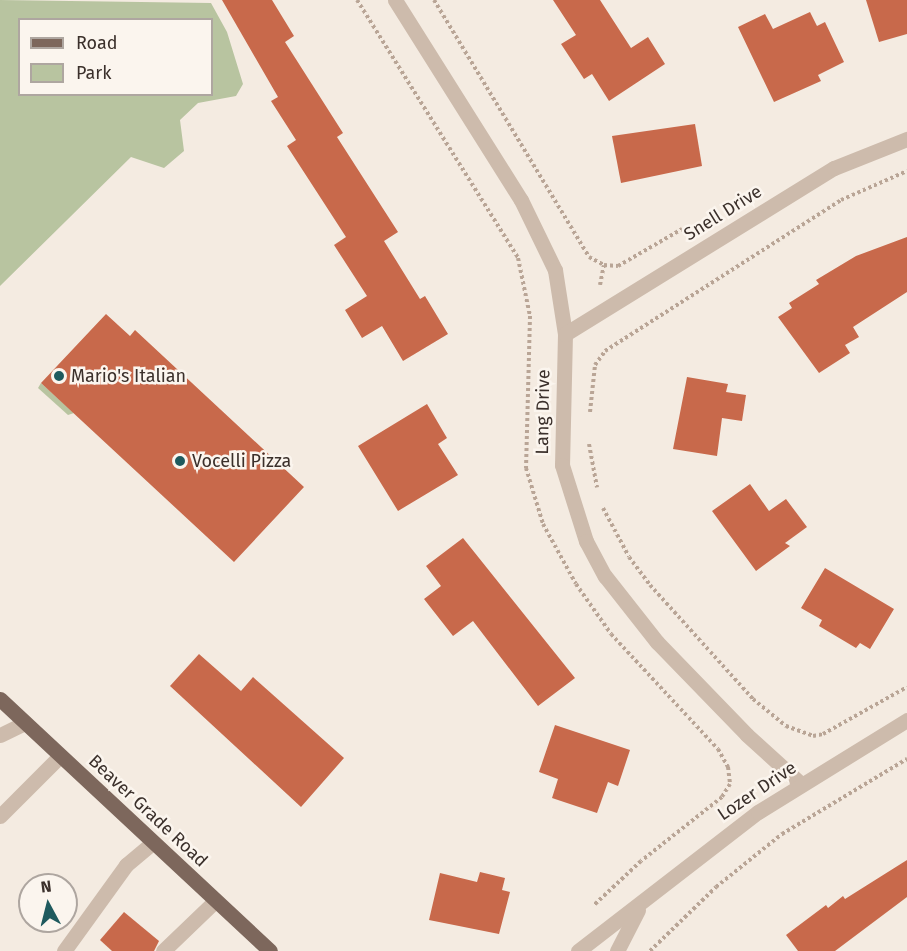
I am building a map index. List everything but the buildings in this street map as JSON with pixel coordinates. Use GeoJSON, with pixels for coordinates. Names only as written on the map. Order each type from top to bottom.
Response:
{"type":"FeatureCollection","features":[{"type":"Feature","properties":{"kind":"main road","name":"Beaver Grade Road"},"geometry":{"type":"LineString","coordinates":[[0,699],[270,951]]}},
{"type":"Feature","properties":{"kind":"street","name":"Lang Drive"},"geometry":{"type":"LineString","coordinates":[[395,0],[521,200],[545,246],[563,300],[566,334],[562,465],[586,541],[605,576],[657,642],[747,735],[801,784]]}},
{"type":"Feature","properties":{"kind":"street","name":"Snell Drive"},"geometry":{"type":"LineString","coordinates":[[566,334],[834,168],[907,139]]}},
{"type":"Feature","properties":{"kind":"street","name":"Lozer Drive"},"geometry":{"type":"LineString","coordinates":[[578,951],[639,907],[735,830],[801,784],[907,720]]}},
{"type":"Feature","properties":{"kind":"street"},"geometry":{"type":"LineString","coordinates":[[0,735],[25,723]]}},
{"type":"Feature","properties":{"kind":"street"},"geometry":{"type":"LineString","coordinates":[[0,816],[60,756]]}},
{"type":"Feature","properties":{"kind":"street"},"geometry":{"type":"LineString","coordinates":[[64,951],[126,865],[153,842]]}},
{"type":"Feature","properties":{"kind":"street"},"geometry":{"type":"LineString","coordinates":[[163,951],[215,901]]}},
{"type":"Feature","properties":{"kind":"street","name":"Lozer Drive"},"geometry":{"type":"LineString","coordinates":[[617,951],[639,907]]}},
{"type":"Feature","properties":{"kind":"path"},"geometry":{"type":"LineString","coordinates":[[434,0],[589,257],[604,265],[618,266],[682,229]]}},
{"type":"Feature","properties":{"kind":"path"},"geometry":{"type":"LineString","coordinates":[[589,418],[596,365],[605,351],[841,200],[907,171]]}},
{"type":"Feature","properties":{"kind":"path"},"geometry":{"type":"LineString","coordinates":[[589,437],[598,494]]}},
{"type":"Feature","properties":{"kind":"path"},"geometry":{"type":"LineString","coordinates":[[600,500],[620,541],[650,585],[753,699],[786,726],[813,736],[823,735],[907,687]]}},
{"type":"Feature","properties":{"kind":"path"},"geometry":{"type":"LineString","coordinates":[[650,951],[716,888],[782,834],[907,759]]}},
{"type":"Feature","properties":{"kind":"green space"},"geometry":{"type":"Polygon","coordinates":[[[0,0],[211,3],[227,32],[243,84],[236,96],[198,103],[180,120],[184,151],[164,168],[131,157],[0,286],[0,0]]]}},
{"type":"Feature","properties":{"kind":"green space"},"geometry":{"type":"Polygon","coordinates":[[[41,383],[74,413],[68,415],[38,388],[41,383]]]}},
{"type":"Feature","properties":{"kind":"place","name":"Mario's Italian"},"geometry":{"type":"Point","coordinates":[59,376]}},
{"type":"Feature","properties":{"kind":"place","name":"Vocelli Pizza"},"geometry":{"type":"Point","coordinates":[180,461]}}]}
